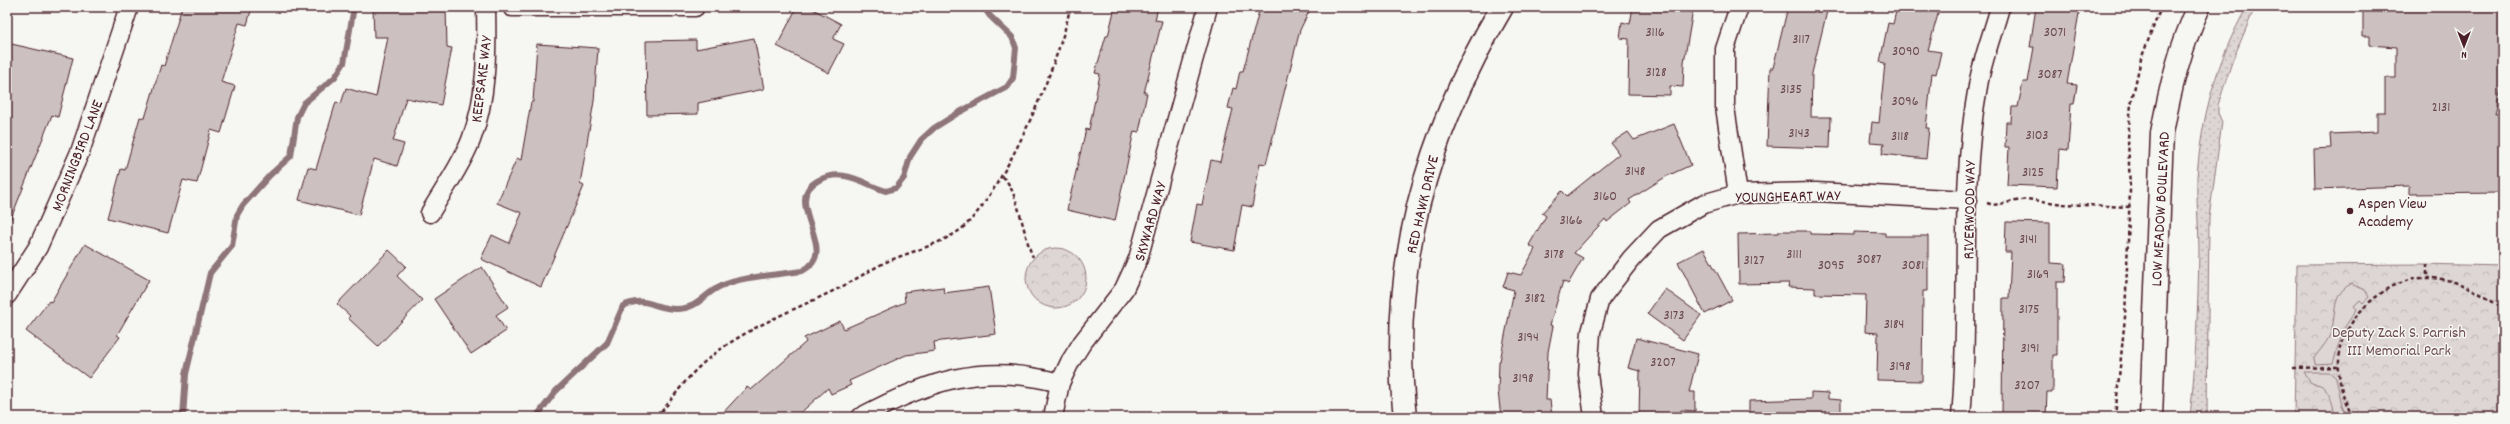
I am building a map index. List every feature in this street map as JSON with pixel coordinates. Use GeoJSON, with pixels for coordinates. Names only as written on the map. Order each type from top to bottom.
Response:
{"type":"FeatureCollection","features":[{"type":"Feature","properties":{"kind":"street","name":"MORNINGBIRD LANE"},"geometry":{"type":"LineString","coordinates":[[7,295],[38,247],[80,152],[129,7]]}},
{"type":"Feature","properties":{"kind":"street","name":"KEEPSAKE WAY"},"geometry":{"type":"LineString","coordinates":[[430,212],[470,141],[479,114],[486,36],[486,7]]}},
{"type":"Feature","properties":{"kind":"street"},"geometry":{"type":"LineString","coordinates":[[512,7],[695,7]]}},
{"type":"Feature","properties":{"kind":"street","name":"SKYWARD WAY"},"geometry":{"type":"LineString","coordinates":[[1053,417],[1060,383],[1082,343],[1124,290],[1138,259],[1208,7]]}},
{"type":"Feature","properties":{"kind":"street","name":"RED HAWK DRIVE"},"geometry":{"type":"LineString","coordinates":[[1405,417],[1401,384],[1402,311],[1406,271],[1420,191],[1433,152],[1462,77],[1502,7]]}},
{"type":"Feature","properties":{"kind":"street"},"geometry":{"type":"LineString","coordinates":[[1738,194],[1725,107],[1725,50],[1739,7]]}},
{"type":"Feature","properties":{"kind":"street","name":"RIVERWOOD WAY"},"geometry":{"type":"LineString","coordinates":[[1960,417],[1964,380],[1969,160],[1978,85],[2000,7]]}},
{"type":"Feature","properties":{"kind":"street","name":"LOW MEADOW BOULEVARD"},"geometry":{"type":"LineString","coordinates":[[2151,417],[2162,133],[2168,97],[2178,62],[2199,7]]}},
{"type":"Feature","properties":{"kind":"street","name":"YOUNGHEART WAY"},"geometry":{"type":"LineString","coordinates":[[1594,417],[1588,374],[1591,332],[1600,299],[1631,259],[1659,229],[1703,204],[1738,194],[1816,192],[1968,200]]}},
{"type":"Feature","properties":{"kind":"street"},"geometry":{"type":"LineString","coordinates":[[861,417],[926,387],[969,375],[1012,373],[1060,383]]}},
{"type":"Feature","properties":{"kind":"path"},"geometry":{"type":"LineString","coordinates":[[657,417],[698,367],[742,335],[776,316],[835,290],[885,263],[957,232],[985,204],[1002,177],[1053,69],[1063,42],[1070,7]]}},
{"type":"Feature","properties":{"kind":"path"},"geometry":{"type":"LineString","coordinates":[[2115,417],[2125,317],[2129,207],[2128,138],[2131,104],[2141,59],[2161,7]]}},
{"type":"Feature","properties":{"kind":"path"},"geometry":{"type":"LineString","coordinates":[[1002,177],[1006,179],[1011,188],[1026,243],[1033,257]]}},
{"type":"Feature","properties":{"kind":"path"},"geometry":{"type":"LineString","coordinates":[[1968,200],[1993,205],[2027,199],[2064,204],[2129,207]]}},
{"type":"Feature","properties":{"kind":"path"},"geometry":{"type":"LineString","coordinates":[[2427,264],[2427,278]]}},
{"type":"Feature","properties":{"kind":"path"},"geometry":{"type":"LineString","coordinates":[[2353,417],[2343,393],[2339,367],[2344,338],[2350,322],[2362,308],[2389,288],[2404,282],[2427,278],[2463,284],[2503,309]]}},
{"type":"Feature","properties":{"kind":"path"},"geometry":{"type":"LineString","coordinates":[[2292,368],[2339,367]]}},
{"type":"Feature","properties":{"kind":"green space"},"geometry":{"type":"Polygon","coordinates":[[[2247,7],[2255,7],[2232,62],[2218,105],[2218,113],[2222,122],[2209,218],[2207,417],[2190,417],[2194,375],[2199,250],[2197,177],[2202,133],[2212,89],[2219,68],[2236,27],[2247,7]]]}},
{"type":"Feature","properties":{"kind":"green space"},"geometry":{"type":"Polygon","coordinates":[[[1050,248],[1062,248],[1073,253],[1081,261],[1086,272],[1084,290],[1073,303],[1062,308],[1050,308],[1039,303],[1031,295],[1026,284],[1026,272],[1031,261],[1039,253],[1050,248]]]}},
{"type":"Feature","properties":{"kind":"green space","name":"Deputy Zack S. Parrish III Memorial Park"},"geometry":{"type":"Polygon","coordinates":[[[2422,264],[2503,266],[2503,417],[2294,417],[2297,265],[2422,264]]]}},
{"type":"Feature","properties":{"kind":"green space"},"geometry":{"type":"Polygon","coordinates":[[[2351,284],[2365,290],[2369,297],[2363,303],[2360,300],[2354,306],[2357,309],[2344,328],[2333,363],[2315,364],[2314,358],[2324,345],[2332,330],[2335,308],[2340,294],[2351,284]]]}},
{"type":"Feature","properties":{"kind":"green space"},"geometry":{"type":"Polygon","coordinates":[[[2304,372],[2329,372],[2336,378],[2342,405],[2348,417],[2334,417],[2333,405],[2330,396],[2322,386],[2310,382],[2304,372]]]}},
{"type":"Feature","properties":{"kind":"building"},"geometry":{"type":"Polygon","coordinates":[[[182,7],[252,7],[247,25],[239,23],[221,82],[235,86],[221,133],[211,130],[197,183],[183,180],[168,233],[108,218],[121,169],[125,170],[140,117],[145,118],[161,65],[164,66],[182,7]]]}},
{"type":"Feature","properties":{"kind":"building"},"geometry":{"type":"Polygon","coordinates":[[[373,7],[446,7],[447,47],[452,48],[441,105],[406,98],[393,141],[404,144],[397,166],[374,159],[359,215],[299,200],[308,167],[316,169],[336,102],[341,104],[346,88],[376,97],[388,37],[374,37],[373,7]]]}},
{"type":"Feature","properties":{"kind":"building"},"geometry":{"type":"Polygon","coordinates":[[[797,7],[809,7],[841,24],[833,39],[844,44],[829,73],[777,46],[797,7]]]}},
{"type":"Feature","properties":{"kind":"building"},"geometry":{"type":"Polygon","coordinates":[[[1115,7],[1158,7],[1155,20],[1162,21],[1144,93],[1147,93],[1139,132],[1134,131],[1115,221],[1067,210],[1086,129],[1089,130],[1100,74],[1095,73],[1106,36],[1108,36],[1115,7]]]}},
{"type":"Feature","properties":{"kind":"building"},"geometry":{"type":"Polygon","coordinates":[[[1260,7],[1311,7],[1300,30],[1266,164],[1260,163],[1252,207],[1242,205],[1234,250],[1190,242],[1197,204],[1202,205],[1211,160],[1220,162],[1233,109],[1228,108],[1233,88],[1236,89],[1240,71],[1243,71],[1260,7]]]}},
{"type":"Feature","properties":{"kind":"building"},"geometry":{"type":"Polygon","coordinates":[[[1633,7],[1675,7],[1693,10],[1684,62],[1683,87],[1670,86],[1670,95],[1628,94],[1629,39],[1620,38],[1622,22],[1630,24],[1633,7]]]}},
{"type":"Feature","properties":{"kind":"building"},"geometry":{"type":"Polygon","coordinates":[[[1788,7],[1828,7],[1812,73],[1811,117],[1831,117],[1830,148],[1767,146],[1770,68],[1773,68],[1788,7]]]}},
{"type":"Feature","properties":{"kind":"building"},"geometry":{"type":"Polygon","coordinates":[[[1897,7],[1940,7],[1928,50],[1941,52],[1936,74],[1932,73],[1926,128],[1929,128],[1926,159],[1882,154],[1884,143],[1870,142],[1872,122],[1879,123],[1885,63],[1880,62],[1888,23],[1893,24],[1897,7]]]}},
{"type":"Feature","properties":{"kind":"building"},"geometry":{"type":"Polygon","coordinates":[[[2036,7],[2080,7],[2067,84],[2077,85],[2074,104],[2071,104],[2068,150],[2059,149],[2057,187],[2007,185],[2009,147],[2005,147],[2006,122],[2011,122],[2012,107],[2018,107],[2023,82],[2028,82],[2034,47],[2030,47],[2036,7]]]}},
{"type":"Feature","properties":{"kind":"building","name":"Aspen View Academy"},"geometry":{"type":"Polygon","coordinates":[[[2503,7],[2503,80],[2495,113],[2503,112],[2503,193],[2409,194],[2409,186],[2315,189],[2314,149],[2331,148],[2330,134],[2377,132],[2377,112],[2385,112],[2385,78],[2396,78],[2396,47],[2370,45],[2370,36],[2363,36],[2363,8],[2503,7]]]}},
{"type":"Feature","properties":{"kind":"building"},"geometry":{"type":"Polygon","coordinates":[[[754,38],[764,89],[698,103],[698,114],[647,115],[646,41],[696,40],[696,49],[754,38]]]}},
{"type":"Feature","properties":{"kind":"building"},"geometry":{"type":"Polygon","coordinates":[[[7,43],[73,58],[58,117],[52,115],[8,226],[7,43]]]}},
{"type":"Feature","properties":{"kind":"building"},"geometry":{"type":"Polygon","coordinates":[[[537,44],[598,48],[594,101],[580,184],[584,186],[541,287],[481,259],[492,235],[509,243],[522,213],[497,203],[517,158],[521,160],[531,102],[533,102],[537,44]]]}},
{"type":"Feature","properties":{"kind":"building"},"geometry":{"type":"Polygon","coordinates":[[[1674,124],[1691,165],[1667,176],[1629,200],[1631,203],[1607,222],[1605,219],[1574,253],[1583,258],[1568,284],[1563,281],[1550,325],[1553,326],[1548,352],[1546,400],[1550,400],[1552,417],[1501,417],[1498,391],[1499,361],[1514,290],[1503,287],[1508,272],[1521,275],[1535,249],[1529,245],[1546,216],[1542,213],[1562,191],[1567,196],[1619,154],[1611,143],[1628,132],[1634,140],[1674,124]]]}},
{"type":"Feature","properties":{"kind":"building"},"geometry":{"type":"Polygon","coordinates":[[[2006,222],[2050,223],[2050,263],[2066,264],[2065,282],[2057,282],[2057,355],[2053,355],[2053,392],[2047,392],[2046,417],[2002,417],[2003,298],[2009,298],[2011,252],[2005,252],[2006,222]]]}},
{"type":"Feature","properties":{"kind":"building"},"geometry":{"type":"Polygon","coordinates":[[[1779,231],[1810,231],[1810,234],[1854,235],[1854,232],[1885,233],[1885,236],[1928,236],[1928,291],[1923,291],[1922,381],[1877,380],[1878,333],[1865,332],[1866,295],[1815,294],[1815,288],[1788,287],[1789,283],[1739,284],[1738,234],[1779,233],[1779,231]]]}},
{"type":"Feature","properties":{"kind":"building"},"geometry":{"type":"Polygon","coordinates":[[[85,244],[149,280],[117,335],[120,337],[89,378],[26,331],[49,301],[51,302],[85,244]]]}},
{"type":"Feature","properties":{"kind":"building"},"geometry":{"type":"Polygon","coordinates":[[[1704,249],[1732,300],[1705,314],[1678,262],[1704,249]]]}},
{"type":"Feature","properties":{"kind":"building"},"geometry":{"type":"Polygon","coordinates":[[[389,250],[406,266],[397,276],[422,300],[378,346],[348,318],[350,316],[337,304],[389,250]]]}},
{"type":"Feature","properties":{"kind":"building"},"geometry":{"type":"Polygon","coordinates":[[[482,267],[508,307],[496,315],[506,331],[471,354],[434,299],[482,267]]]}},
{"type":"Feature","properties":{"kind":"building"},"geometry":{"type":"Polygon","coordinates":[[[943,287],[944,293],[989,287],[996,334],[934,342],[935,351],[906,355],[849,381],[851,385],[831,394],[828,388],[796,417],[719,417],[747,387],[751,390],[806,342],[804,338],[840,321],[844,329],[905,302],[904,292],[943,287]]]}},
{"type":"Feature","properties":{"kind":"building"},"geometry":{"type":"Polygon","coordinates":[[[1665,289],[1701,315],[1683,340],[1647,314],[1665,289]]]}},
{"type":"Feature","properties":{"kind":"building"},"geometry":{"type":"Polygon","coordinates":[[[1636,338],[1698,354],[1689,392],[1695,392],[1695,411],[1681,410],[1681,417],[1639,417],[1640,371],[1628,368],[1636,338]]]}},
{"type":"Feature","properties":{"kind":"building"},"geometry":{"type":"Polygon","coordinates":[[[1811,392],[1828,393],[1828,399],[1841,400],[1841,417],[1749,417],[1749,401],[1811,399],[1811,392]]]}},
{"type":"Feature","properties":{"kind":"waterway"},"geometry":{"type":"LineString","coordinates":[[183,417],[186,374],[210,273],[232,246],[237,215],[243,205],[270,175],[291,156],[297,117],[304,103],[335,77],[344,63],[354,7]]}},
{"type":"Feature","properties":{"kind":"waterway"},"geometry":{"type":"LineString","coordinates":[[536,417],[556,391],[607,343],[623,306],[631,303],[644,302],[676,309],[690,307],[715,289],[739,280],[802,271],[813,262],[817,251],[805,200],[808,189],[819,180],[828,176],[838,175],[850,177],[886,191],[896,188],[904,178],[910,157],[921,140],[934,128],[958,113],[1007,87],[1013,78],[1016,48],[1012,37],[989,15],[984,7]]}},
{"type":"Feature","properties":{"kind":"place","name":"Aspen View Academy"},"geometry":{"type":"Point","coordinates":[2350,211]}}]}
